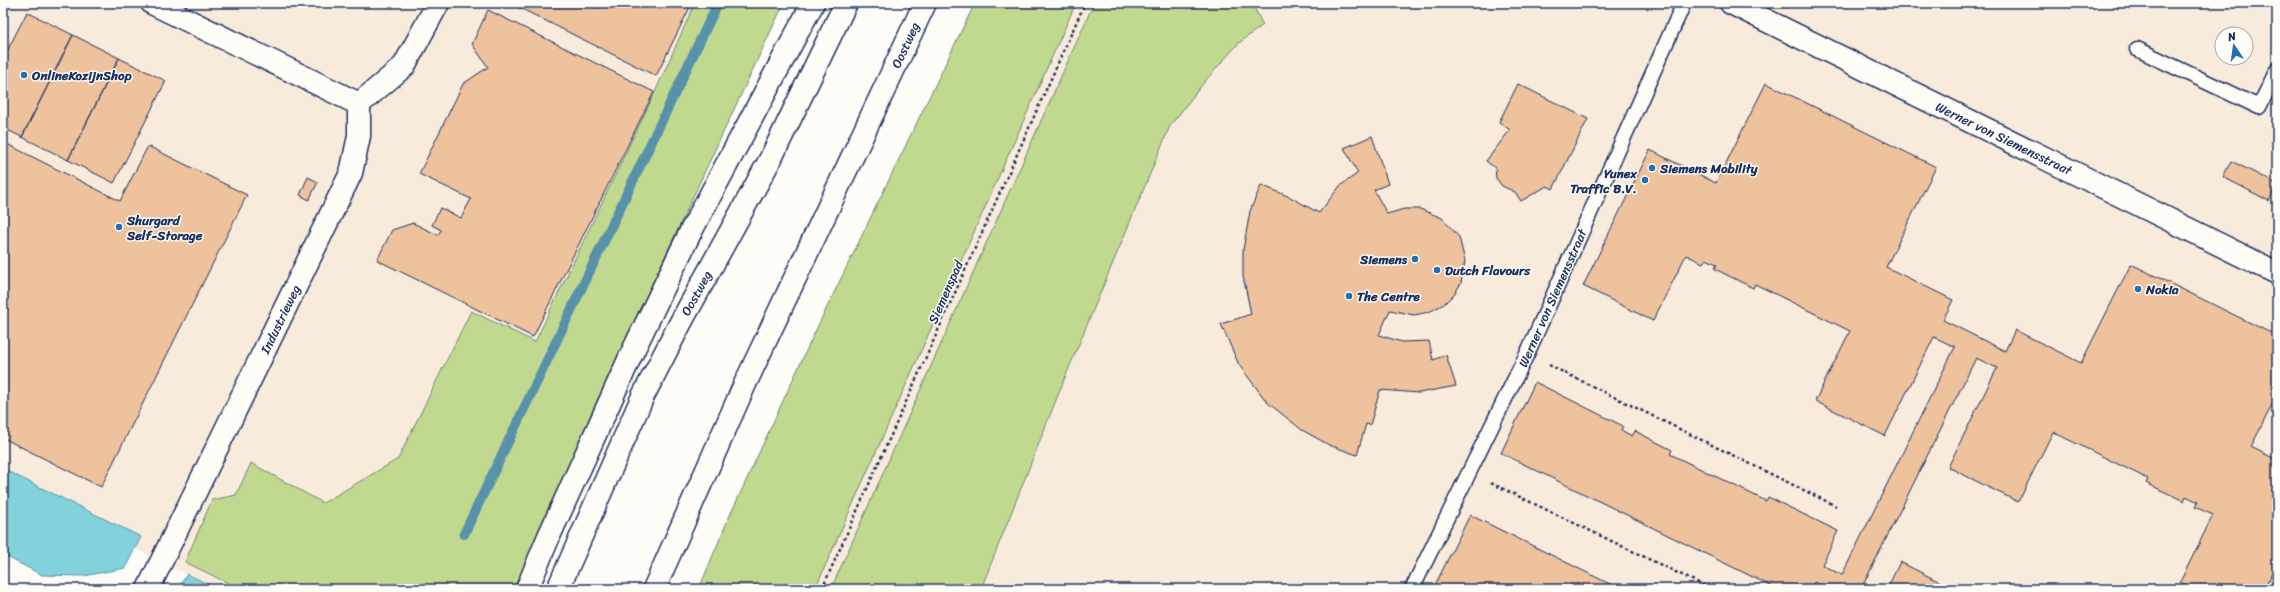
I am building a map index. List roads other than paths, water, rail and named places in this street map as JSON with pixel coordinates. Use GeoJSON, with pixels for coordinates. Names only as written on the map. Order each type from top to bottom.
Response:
{"type":"FeatureCollection","features":[{"type":"Feature","properties":{"kind":"main road"},"geometry":{"type":"LineString","coordinates":[[152,3],[359,104],[404,66],[438,3]]}},
{"type":"Feature","properties":{"kind":"main road"},"geometry":{"type":"LineString","coordinates":[[528,589],[596,431],[690,233],[814,3]]}},
{"type":"Feature","properties":{"kind":"main road","name":"Oostweg"},"geometry":{"type":"LineString","coordinates":[[558,589],[644,396],[681,322],[777,146],[846,3]]}},
{"type":"Feature","properties":{"kind":"main road","name":"Oostweg"},"geometry":{"type":"LineString","coordinates":[[654,589],[742,391],[925,3]]}},
{"type":"Feature","properties":{"kind":"main road"},"geometry":{"type":"LineString","coordinates":[[906,42],[938,3]]}},
{"type":"Feature","properties":{"kind":"main road","name":"Werner von Siemensstraat"},"geometry":{"type":"LineString","coordinates":[[1731,3],[2277,273]]}},
{"type":"Feature","properties":{"kind":"main road","name":"Industrieweg"},"geometry":{"type":"LineString","coordinates":[[148,589],[351,173],[359,136],[359,104]]}},
{"type":"Feature","properties":{"kind":"lane","name":"Werner von Siemensstraat"},"geometry":{"type":"LineString","coordinates":[[1412,589],[1527,354],[1684,3]]}},
{"type":"Feature","properties":{"kind":"lane"},"geometry":{"type":"LineString","coordinates":[[2137,49],[2259,107],[2277,70]]}},
{"type":"Feature","properties":{"kind":"water"},"geometry":{"type":"Polygon","coordinates":[[[3,469],[141,537],[125,568],[84,576],[42,575],[3,555],[3,469]]]}},
{"type":"Feature","properties":{"kind":"water"},"geometry":{"type":"Polygon","coordinates":[[[187,574],[218,589],[178,589],[187,574]]]}},
{"type":"Feature","properties":{"kind":"waterway"},"geometry":{"type":"LineString","coordinates":[[464,534],[718,3]]}},
{"type":"Feature","properties":{"kind":"place","name":"OnlineKozijnShop"},"geometry":{"type":"Point","coordinates":[24,75]}},
{"type":"Feature","properties":{"kind":"place","name":"Siemens Mobility"},"geometry":{"type":"Point","coordinates":[1652,168]}},
{"type":"Feature","properties":{"kind":"place","name":"Yunex Traffic B.V."},"geometry":{"type":"Point","coordinates":[1645,180]}},
{"type":"Feature","properties":{"kind":"place","name":"Shurgard Self-Storage"},"geometry":{"type":"Point","coordinates":[119,227]}},
{"type":"Feature","properties":{"kind":"place","name":"Siemens"},"geometry":{"type":"Point","coordinates":[1415,259]}},
{"type":"Feature","properties":{"kind":"place","name":"Dutch Flavours"},"geometry":{"type":"Point","coordinates":[1437,270]}},
{"type":"Feature","properties":{"kind":"place","name":"Nokia"},"geometry":{"type":"Point","coordinates":[2138,289]}},
{"type":"Feature","properties":{"kind":"place","name":"The Centre"},"geometry":{"type":"Point","coordinates":[1349,296]}}]}
